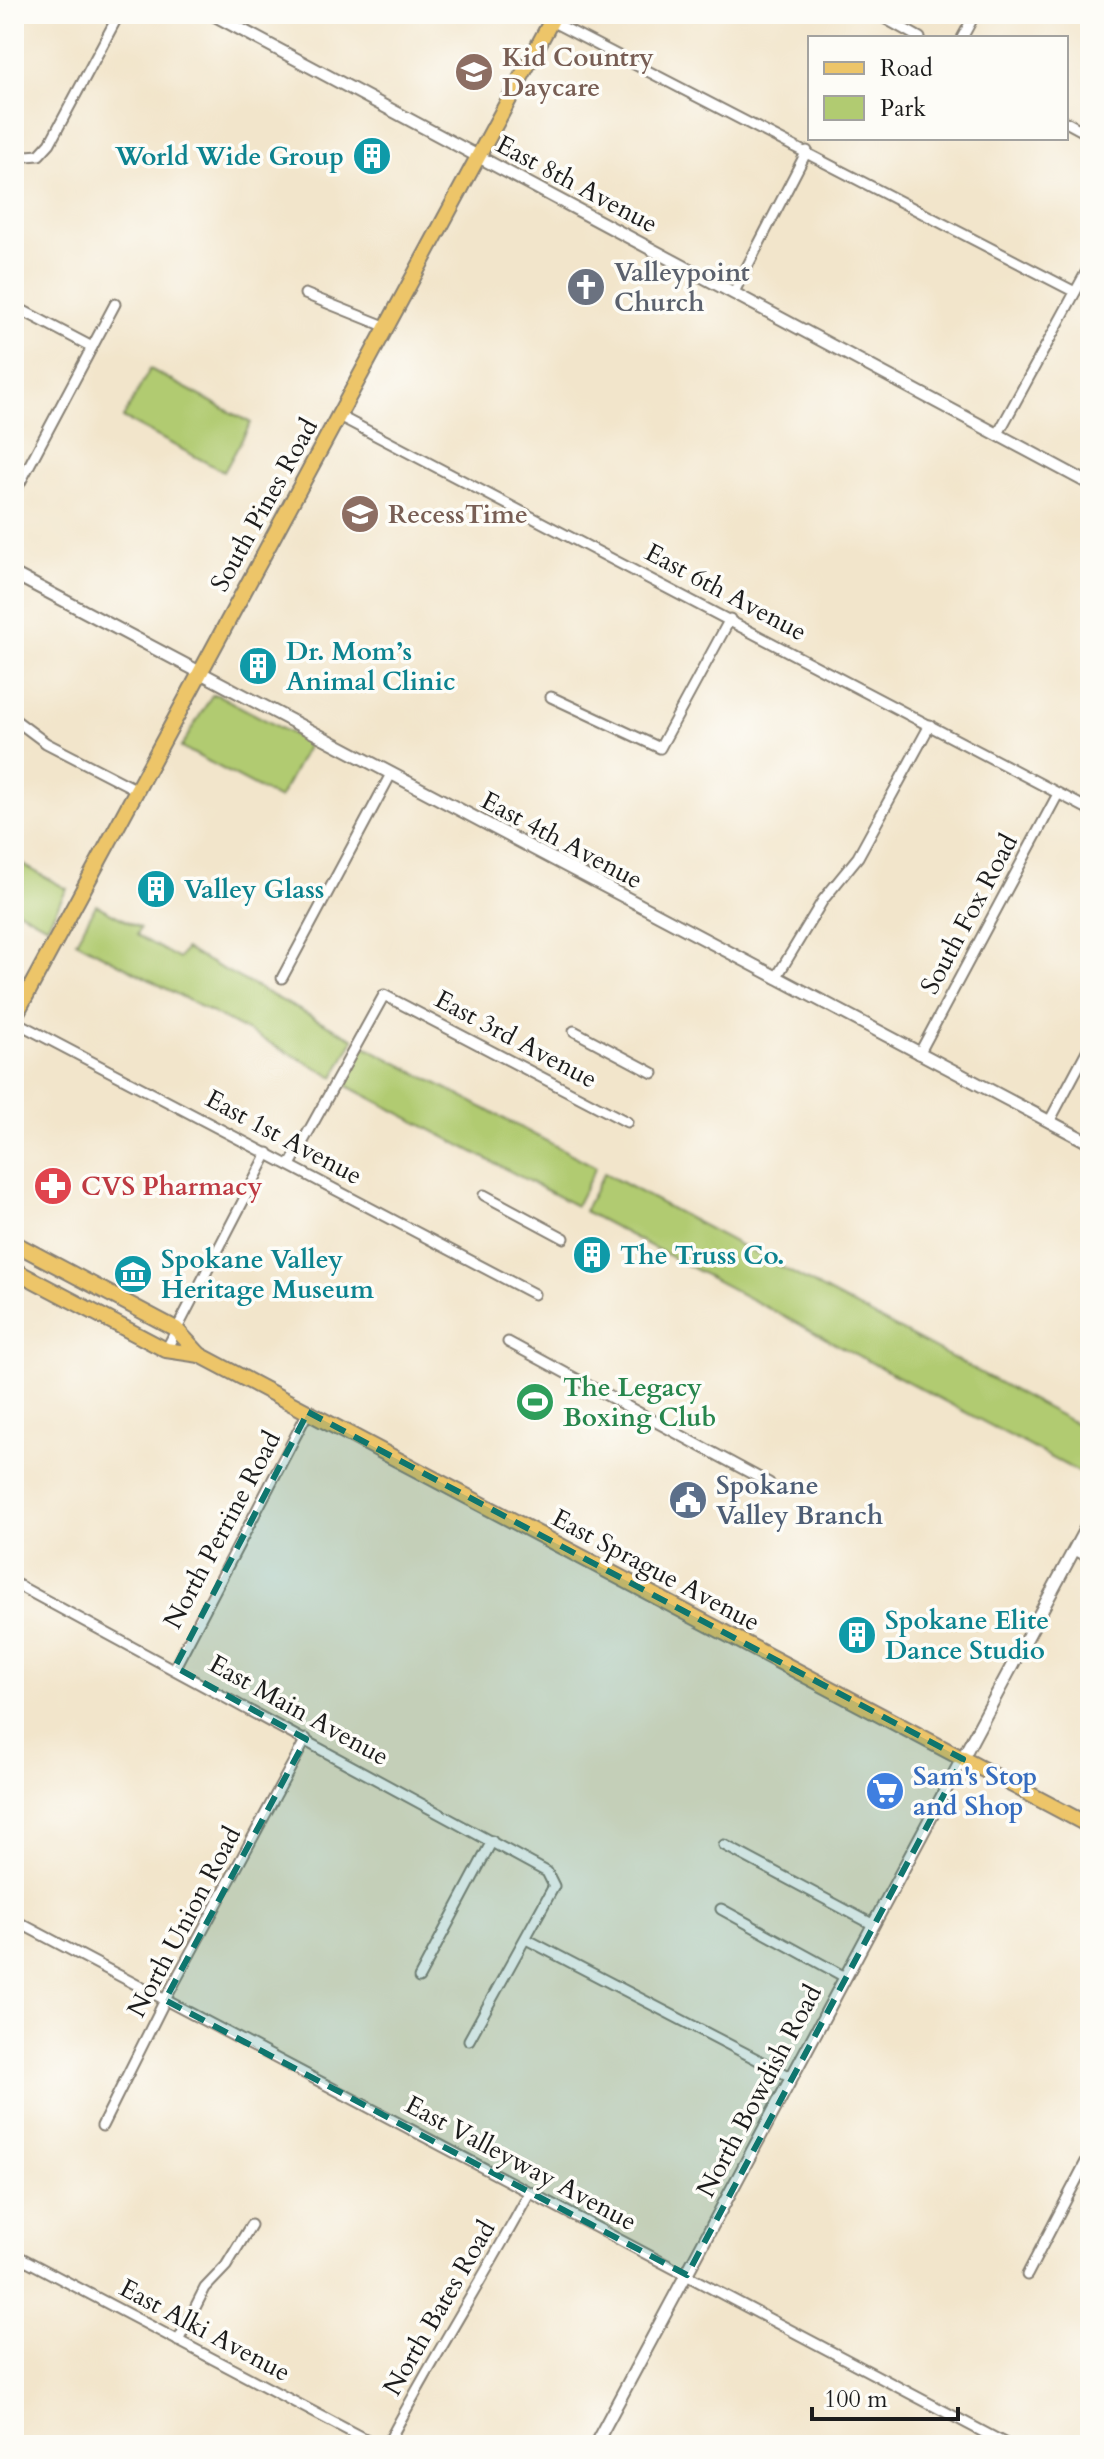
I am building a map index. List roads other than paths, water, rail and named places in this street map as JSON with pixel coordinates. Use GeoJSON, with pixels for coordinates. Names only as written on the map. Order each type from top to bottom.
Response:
{"type":"FeatureCollection","features":[{"type":"Feature","properties":{"kind":"main road","name":"South Pines Road"},"geometry":{"type":"LineString","coordinates":[[14,1020],[553,17]]}},
{"type":"Feature","properties":{"kind":"main road","name":"East Sprague Avenue"},"geometry":{"type":"LineString","coordinates":[[14,1243],[176,1329],[200,1355]]}},
{"type":"Feature","properties":{"kind":"main road","name":"East Sprague Avenue"},"geometry":{"type":"LineString","coordinates":[[14,1270],[166,1350],[200,1355],[1090,1826]]}},
{"type":"Feature","properties":{"kind":"street"},"geometry":{"type":"LineString","coordinates":[[14,157],[39,155],[50,143],[119,14]]}},
{"type":"Feature","properties":{"kind":"street","name":"East 8th Avenue"},"geometry":{"type":"LineString","coordinates":[[212,14],[226,17],[479,158],[999,432],[1090,484]]}},
{"type":"Feature","properties":{"kind":"street"},"geometry":{"type":"LineString","coordinates":[[877,14],[916,36]]}},
{"type":"Feature","properties":{"kind":"street"},"geometry":{"type":"LineString","coordinates":[[963,36],[975,14]]}},
{"type":"Feature","properties":{"kind":"street"},"geometry":{"type":"LineString","coordinates":[[553,17],[1075,292]]}},
{"type":"Feature","properties":{"kind":"street"},"geometry":{"type":"LineString","coordinates":[[1068,123],[1090,135]]}},
{"type":"Feature","properties":{"kind":"street"},"geometry":{"type":"LineString","coordinates":[[734,292],[807,151]]}},
{"type":"Feature","properties":{"kind":"street"},"geometry":{"type":"LineString","coordinates":[[999,432],[1090,265]]}},
{"type":"Feature","properties":{"kind":"street"},"geometry":{"type":"LineString","coordinates":[[305,294],[387,327]]}},
{"type":"Feature","properties":{"kind":"street"},"geometry":{"type":"LineString","coordinates":[[14,494],[115,304]]}},
{"type":"Feature","properties":{"kind":"street"},"geometry":{"type":"LineString","coordinates":[[14,306],[92,347]]}},
{"type":"Feature","properties":{"kind":"street","name":"East 6th Avenue"},"geometry":{"type":"LineString","coordinates":[[339,416],[1090,810]]}},
{"type":"Feature","properties":{"kind":"street","name":"East 4th Avenue"},"geometry":{"type":"LineString","coordinates":[[14,574],[1090,1143]]}},
{"type":"Feature","properties":{"kind":"street"},"geometry":{"type":"LineString","coordinates":[[551,697],[660,748],[730,619]]}},
{"type":"Feature","properties":{"kind":"street"},"geometry":{"type":"LineString","coordinates":[[14,719],[46,743],[137,790]]}},
{"type":"Feature","properties":{"kind":"street"},"geometry":{"type":"LineString","coordinates":[[776,978],[823,900],[858,857],[930,725]]}},
{"type":"Feature","properties":{"kind":"street"},"geometry":{"type":"LineString","coordinates":[[282,978],[391,774]]}},
{"type":"Feature","properties":{"kind":"street","name":"South Fox Road"},"geometry":{"type":"LineString","coordinates":[[919,1054],[1058,794]]}},
{"type":"Feature","properties":{"kind":"street","name":"East 3rd Avenue"},"geometry":{"type":"LineString","coordinates":[[290,1165],[384,995],[627,1122]]}},
{"type":"Feature","properties":{"kind":"street","name":"East 1st Avenue"},"geometry":{"type":"LineString","coordinates":[[14,1020],[534,1294]]}},
{"type":"Feature","properties":{"kind":"street"},"geometry":{"type":"LineString","coordinates":[[574,1031],[653,1073]]}},
{"type":"Feature","properties":{"kind":"street"},"geometry":{"type":"LineString","coordinates":[[1049,1122],[1090,1045]]}},
{"type":"Feature","properties":{"kind":"street"},"geometry":{"type":"LineString","coordinates":[[166,1350],[268,1153]]}},
{"type":"Feature","properties":{"kind":"street"},"geometry":{"type":"LineString","coordinates":[[484,1195],[564,1238]]}},
{"type":"Feature","properties":{"kind":"street"},"geometry":{"type":"LineString","coordinates":[[508,1342],[769,1483]]}},
{"type":"Feature","properties":{"kind":"street","name":"North Perrine Road"},"geometry":{"type":"LineString","coordinates":[[175,1667],[308,1412]]}},
{"type":"Feature","properties":{"kind":"street","name":"North Bowdish Road"},"geometry":{"type":"LineString","coordinates":[[595,2445],[1090,1520]]}},
{"type":"Feature","properties":{"kind":"street"},"geometry":{"type":"LineString","coordinates":[[1075,1550],[1090,1558]]}},
{"type":"Feature","properties":{"kind":"street","name":"East Main Avenue"},"geometry":{"type":"LineString","coordinates":[[14,1583],[175,1667],[547,1872],[554,1886],[526,1939]]}},
{"type":"Feature","properties":{"kind":"street","name":"North Union Road"},"geometry":{"type":"LineString","coordinates":[[102,2126],[148,2040],[165,2000],[306,1739]]}},
{"type":"Feature","properties":{"kind":"street"},"geometry":{"type":"LineString","coordinates":[[419,1978],[492,1841]]}},
{"type":"Feature","properties":{"kind":"street"},"geometry":{"type":"LineString","coordinates":[[724,1845],[874,1925]]}},
{"type":"Feature","properties":{"kind":"street"},"geometry":{"type":"LineString","coordinates":[[721,1909],[845,1977]]}},
{"type":"Feature","properties":{"kind":"street","name":"East Valleyway Avenue"},"geometry":{"type":"LineString","coordinates":[[14,1920],[1004,2444]]}},
{"type":"Feature","properties":{"kind":"street"},"geometry":{"type":"LineString","coordinates":[[469,2040],[518,1947],[526,1939],[791,2077]]}},
{"type":"Feature","properties":{"kind":"street"},"geometry":{"type":"LineString","coordinates":[[1027,2275],[1090,2154]]}},
{"type":"Feature","properties":{"kind":"street","name":"North Bates Road"},"geometry":{"type":"LineString","coordinates":[[387,2445],[450,2327],[475,2295],[530,2192]]}},
{"type":"Feature","properties":{"kind":"street"},"geometry":{"type":"LineString","coordinates":[[178,2341],[205,2288],[226,2266],[251,2225]]}},
{"type":"Feature","properties":{"kind":"street","name":"East Alki Avenue"},"geometry":{"type":"LineString","coordinates":[[14,2254],[376,2445]]}},
{"type":"Feature","properties":{"kind":"place","name":"Kid Country Daycare"},"geometry":{"type":"Point","coordinates":[474,72]}},
{"type":"Feature","properties":{"kind":"place","name":"World Wide Group"},"geometry":{"type":"Point","coordinates":[372,156]}},
{"type":"Feature","properties":{"kind":"place","name":"Valleypoint Church"},"geometry":{"type":"Point","coordinates":[586,287]}},
{"type":"Feature","properties":{"kind":"place","name":"RecessTime"},"geometry":{"type":"Point","coordinates":[360,514]}},
{"type":"Feature","properties":{"kind":"place","name":"Dr. Mom’s Animal Clinic"},"geometry":{"type":"Point","coordinates":[258,666]}},
{"type":"Feature","properties":{"kind":"place","name":"Valley Glass"},"geometry":{"type":"Point","coordinates":[156,889]}},
{"type":"Feature","properties":{"kind":"place","name":"CVS Pharmacy"},"geometry":{"type":"Point","coordinates":[53,1186]}},
{"type":"Feature","properties":{"kind":"place","name":"The Truss Co."},"geometry":{"type":"Point","coordinates":[592,1255]}},
{"type":"Feature","properties":{"kind":"place","name":"Spokane Valley Heritage Museum"},"geometry":{"type":"Point","coordinates":[133,1274]}},
{"type":"Feature","properties":{"kind":"place","name":"The Legacy Boxing Club"},"geometry":{"type":"Point","coordinates":[535,1402]}},
{"type":"Feature","properties":{"kind":"place","name":"Spokane Valley Branch"},"geometry":{"type":"Point","coordinates":[688,1500]}},
{"type":"Feature","properties":{"kind":"place","name":"Spokane Elite Dance Studio"},"geometry":{"type":"Point","coordinates":[857,1635]}},
{"type":"Feature","properties":{"kind":"place","name":"Sam's Stop and Shop"},"geometry":{"type":"Point","coordinates":[885,1791]}}]}
